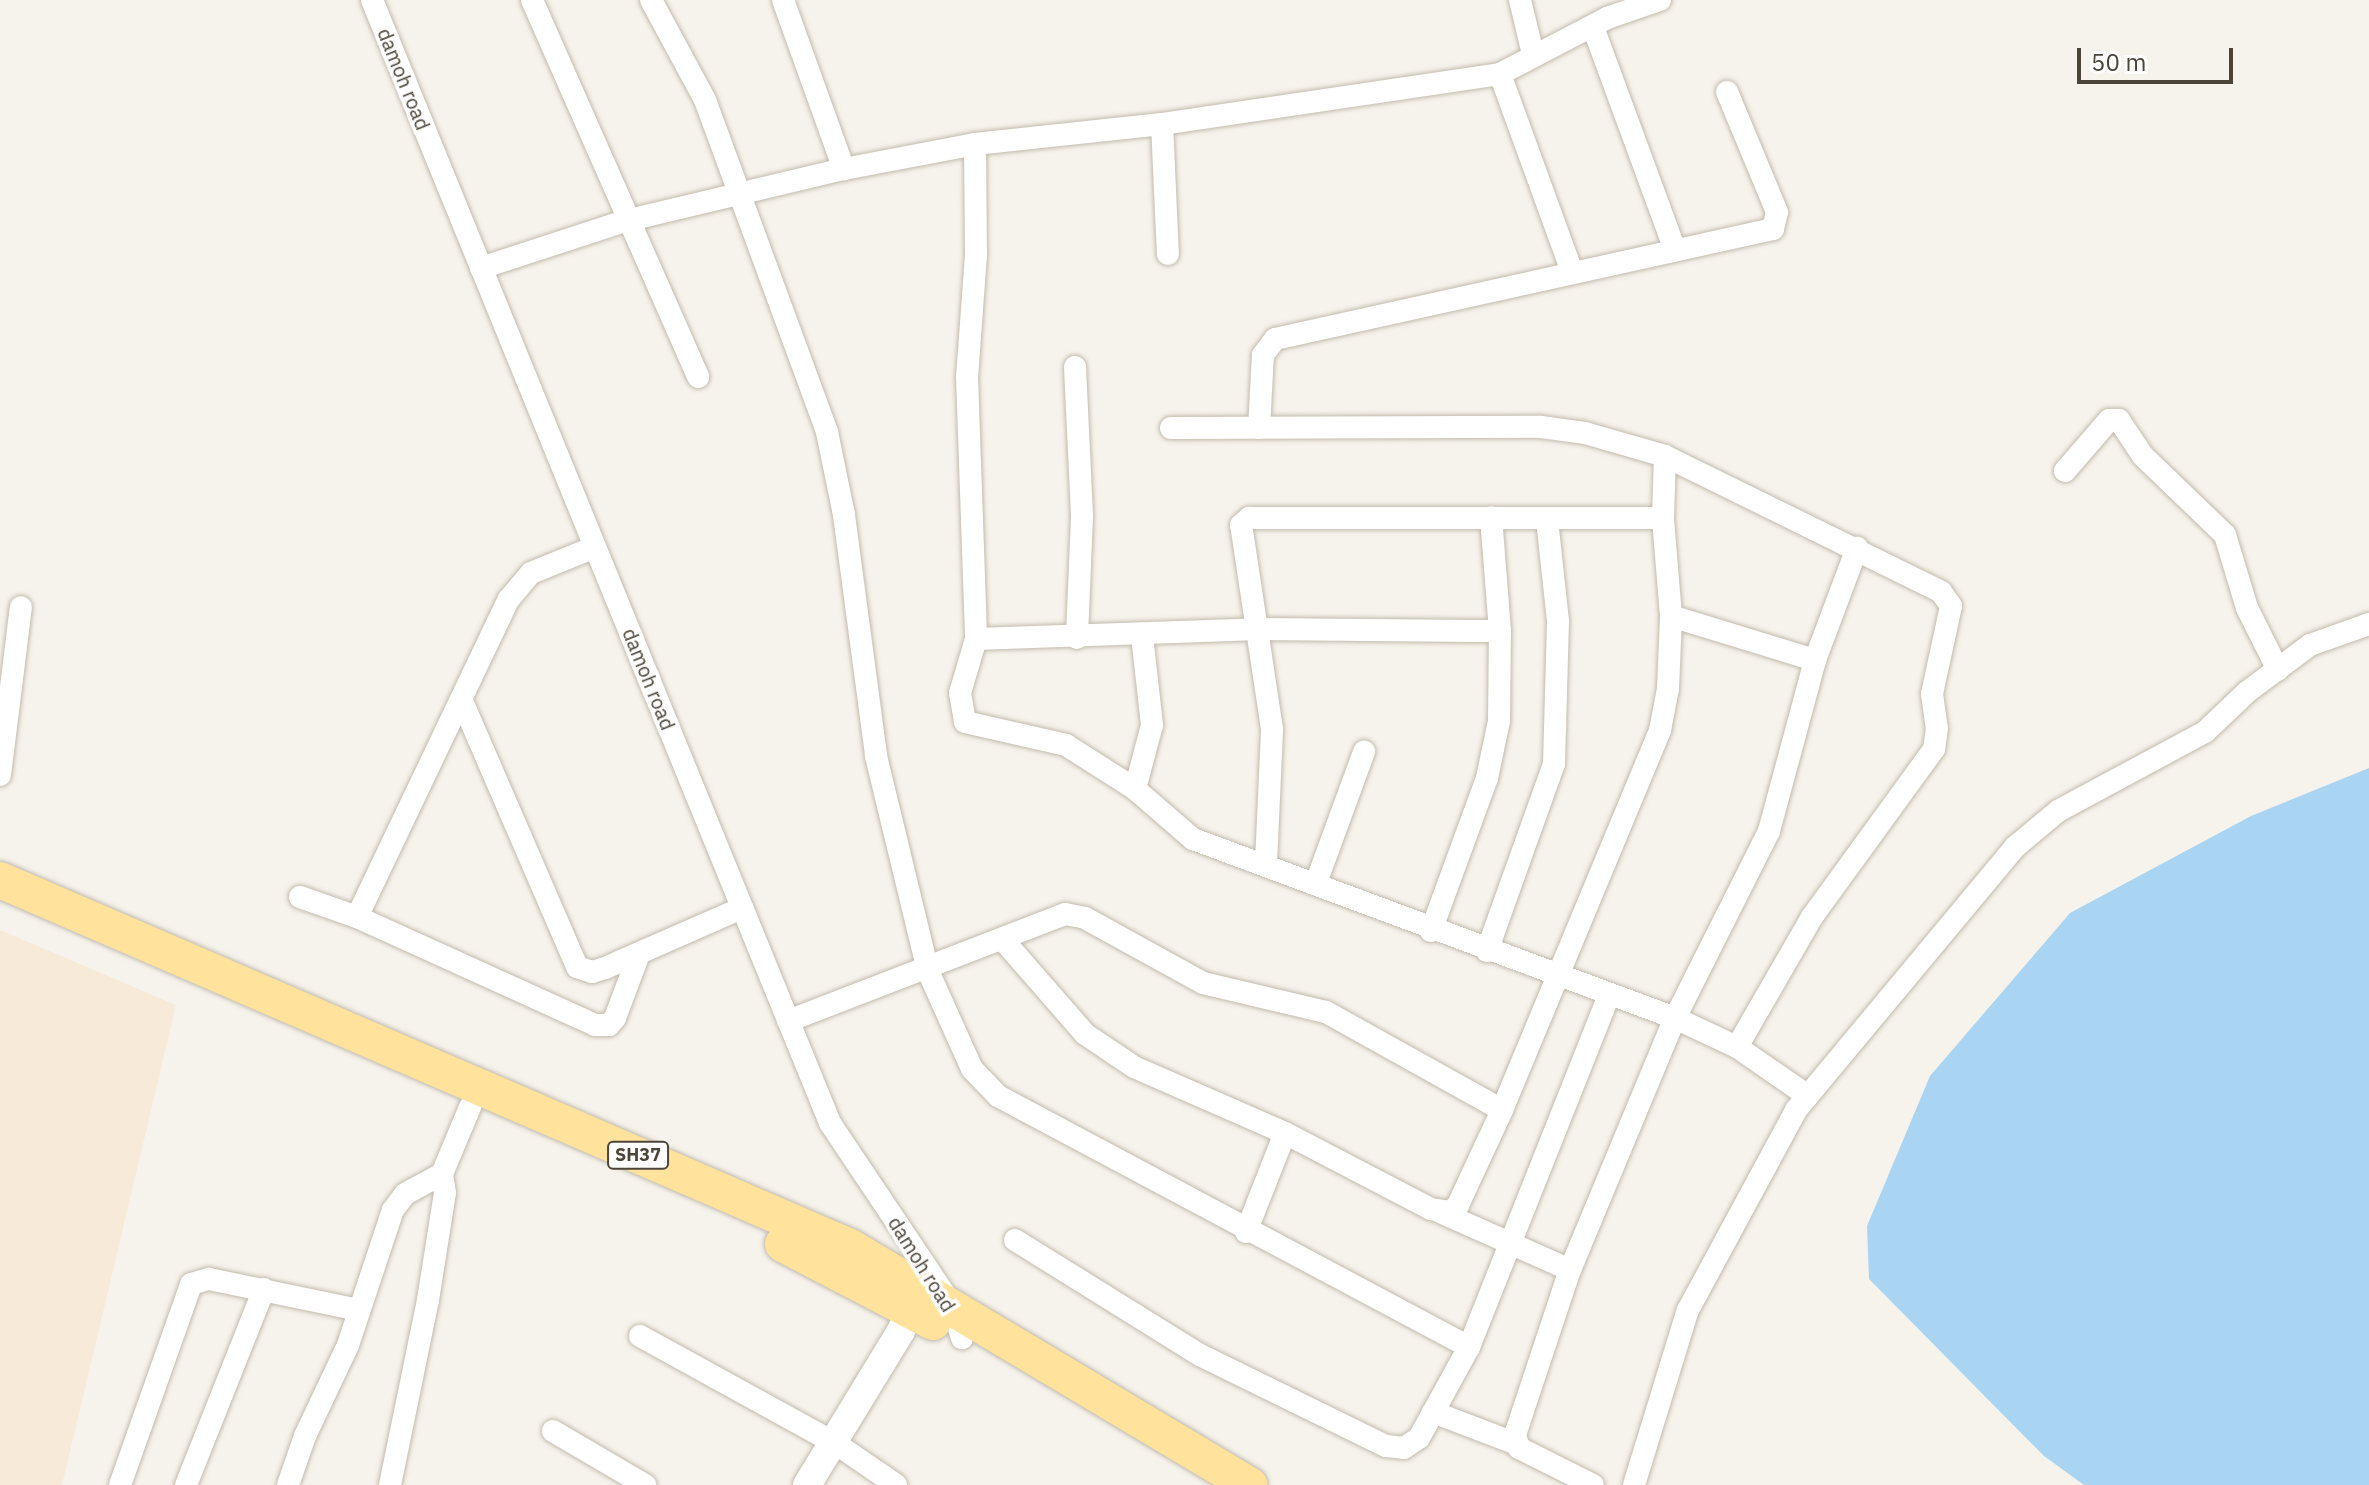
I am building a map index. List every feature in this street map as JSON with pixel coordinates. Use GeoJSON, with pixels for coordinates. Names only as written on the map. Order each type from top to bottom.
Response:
{"type":"FeatureCollection","features":[{"type":"Feature","properties":{"kind":"main road","name":"SH37"},"geometry":{"type":"LineString","coordinates":[[0,880],[837,1241],[916,1298],[962,1338],[1205,1485]]}},
{"type":"Feature","properties":{"kind":"main road","name":"SH37"},"geometry":{"type":"LineString","coordinates":[[0,903],[768,1236],[916,1298],[951,1304],[1249,1485]]}},
{"type":"Feature","properties":{"kind":"street","name":"damoh road"},"geometry":{"type":"LineString","coordinates":[[372,0],[830,1123],[951,1304],[962,1338]]}},
{"type":"Feature","properties":{"kind":"street"},"geometry":{"type":"LineString","coordinates":[[532,0],[625,221],[698,377]]}},
{"type":"Feature","properties":{"kind":"street"},"geometry":{"type":"LineString","coordinates":[[651,0],[705,100],[742,193],[827,432],[844,515],[876,756],[928,971],[972,1069],[998,1096],[1246,1232],[1469,1347]]}},
{"type":"Feature","properties":{"kind":"street"},"geometry":{"type":"LineString","coordinates":[[783,0],[844,169]]}},
{"type":"Feature","properties":{"kind":"street"},"geometry":{"type":"LineString","coordinates":[[1520,0],[1533,54]]}},
{"type":"Feature","properties":{"kind":"street"},"geometry":{"type":"LineString","coordinates":[[481,268],[625,221],[844,169],[975,144],[1162,124],[1500,74],[1601,15],[1660,0]]}},
{"type":"Feature","properties":{"kind":"street"},"geometry":{"type":"LineString","coordinates":[[1601,15],[1675,250]]}},
{"type":"Feature","properties":{"kind":"street"},"geometry":{"type":"LineString","coordinates":[[1500,74],[1572,272]]}},
{"type":"Feature","properties":{"kind":"street"},"geometry":{"type":"LineString","coordinates":[[1259,428],[1263,355],[1275,339],[1385,319],[1572,272],[1765,233],[1777,222],[1727,92]]}},
{"type":"Feature","properties":{"kind":"street"},"geometry":{"type":"LineString","coordinates":[[1162,124],[1168,254]]}},
{"type":"Feature","properties":{"kind":"street"},"geometry":{"type":"LineString","coordinates":[[975,144],[976,255],[967,377],[976,639],[960,693],[965,722],[976,728],[1066,745],[1135,789],[1193,839],[1248,861],[1266,863],[1431,931],[1675,1018],[1737,1047],[1808,1096]]}},
{"type":"Feature","properties":{"kind":"street"},"geometry":{"type":"LineString","coordinates":[[1075,367],[1082,517],[1077,638]]}},
{"type":"Feature","properties":{"kind":"street"},"geometry":{"type":"LineString","coordinates":[[2065,471],[2109,420],[2119,420],[2143,456],[2225,535],[2247,608],[2278,670]]}},
{"type":"Feature","properties":{"kind":"street"},"geometry":{"type":"LineString","coordinates":[[1171,428],[1541,427],[1665,456],[1941,592],[1951,606],[1932,694],[1937,728],[1934,749],[1812,917],[1737,1047]]}},
{"type":"Feature","properties":{"kind":"street"},"geometry":{"type":"LineString","coordinates":[[1440,1212],[1458,1205],[1502,1110],[1660,730],[1671,616],[1665,602],[1665,456]]}},
{"type":"Feature","properties":{"kind":"street"},"geometry":{"type":"LineString","coordinates":[[1431,931],[1487,778],[1499,721],[1500,631],[1491,517]]}},
{"type":"Feature","properties":{"kind":"street"},"geometry":{"type":"LineString","coordinates":[[1266,863],[1272,729],[1259,629],[1239,534],[1249,518],[1663,518]]}},
{"type":"Feature","properties":{"kind":"street"},"geometry":{"type":"LineString","coordinates":[[1487,951],[1554,764],[1558,621],[1547,519]]}},
{"type":"Feature","properties":{"kind":"street"},"geometry":{"type":"LineString","coordinates":[[357,917],[518,586],[552,562],[595,547]]}},
{"type":"Feature","properties":{"kind":"street"},"geometry":{"type":"LineString","coordinates":[[1514,1443],[1570,1270],[1675,1018],[1769,831],[1815,660],[1857,548]]}},
{"type":"Feature","properties":{"kind":"street"},"geometry":{"type":"LineString","coordinates":[[0,775],[21,607]]}},
{"type":"Feature","properties":{"kind":"street"},"geometry":{"type":"LineString","coordinates":[[1671,616],[1815,660]]}},
{"type":"Feature","properties":{"kind":"street"},"geometry":{"type":"LineString","coordinates":[[1634,1485],[1688,1310],[1808,1096],[2015,847],[2058,811],[2205,732],[2310,645],[2369,624]]}},
{"type":"Feature","properties":{"kind":"street"},"geometry":{"type":"LineString","coordinates":[[976,639],[1142,636],[1259,629],[1500,631]]}},
{"type":"Feature","properties":{"kind":"street"},"geometry":{"type":"LineString","coordinates":[[1135,789],[1152,725],[1142,636]]}},
{"type":"Feature","properties":{"kind":"street"},"geometry":{"type":"LineString","coordinates":[[462,701],[577,967],[592,972],[742,908]]}},
{"type":"Feature","properties":{"kind":"street"},"geometry":{"type":"LineString","coordinates":[[1316,883],[1364,752]]}},
{"type":"Feature","properties":{"kind":"street"},"geometry":{"type":"LineString","coordinates":[[300,897],[357,917],[595,1025],[609,1025],[615,1018],[639,954]]}},
{"type":"Feature","properties":{"kind":"street"},"geometry":{"type":"LineString","coordinates":[[788,1021],[1004,941],[1046,918],[1085,918],[1203,983],[1326,1012],[1502,1110]]}},
{"type":"Feature","properties":{"kind":"street"},"geometry":{"type":"LineString","coordinates":[[1004,941],[1085,1034],[1134,1067],[1285,1133],[1440,1212],[1570,1270]]}},
{"type":"Feature","properties":{"kind":"street"},"geometry":{"type":"LineString","coordinates":[[1015,1240],[1200,1355],[1386,1446],[1404,1448],[1419,1438],[1469,1347],[1609,995]]}},
{"type":"Feature","properties":{"kind":"street"},"geometry":{"type":"LineString","coordinates":[[390,1485],[428,1300],[445,1193],[442,1174],[470,1107]]}},
{"type":"Feature","properties":{"kind":"street"},"geometry":{"type":"LineString","coordinates":[[1246,1232],[1285,1133]]}},
{"type":"Feature","properties":{"kind":"street"},"geometry":{"type":"LineString","coordinates":[[288,1485],[359,1310],[393,1210],[405,1194],[442,1174]]}},
{"type":"Feature","properties":{"kind":"street"},"geometry":{"type":"LineString","coordinates":[[120,1485],[191,1284],[209,1279],[359,1310]]}},
{"type":"Feature","properties":{"kind":"street"},"geometry":{"type":"LineString","coordinates":[[186,1485],[264,1289]]}},
{"type":"Feature","properties":{"kind":"street"},"geometry":{"type":"LineString","coordinates":[[807,1485],[835,1443],[916,1298]]}},
{"type":"Feature","properties":{"kind":"street"},"geometry":{"type":"LineString","coordinates":[[640,1336],[835,1443],[896,1485]]}},
{"type":"Feature","properties":{"kind":"street"},"geometry":{"type":"LineString","coordinates":[[1433,1412],[1514,1443],[1593,1485]]}},
{"type":"Feature","properties":{"kind":"street"},"geometry":{"type":"LineString","coordinates":[[553,1431],[645,1485]]}},
{"type":"Feature","properties":{"kind":"shaded area"},"geometry":{"type":"Polygon","coordinates":[[[0,930],[176,1005],[62,1485],[0,1485],[0,930]]]}},
{"type":"Feature","properties":{"kind":"water"},"geometry":{"type":"Polygon","coordinates":[[[2369,768],[2369,1485],[2084,1485],[2044,1456],[1869,1279],[1867,1226],[1930,1076],[2070,913],[2251,816],[2369,768]]]}}]}
